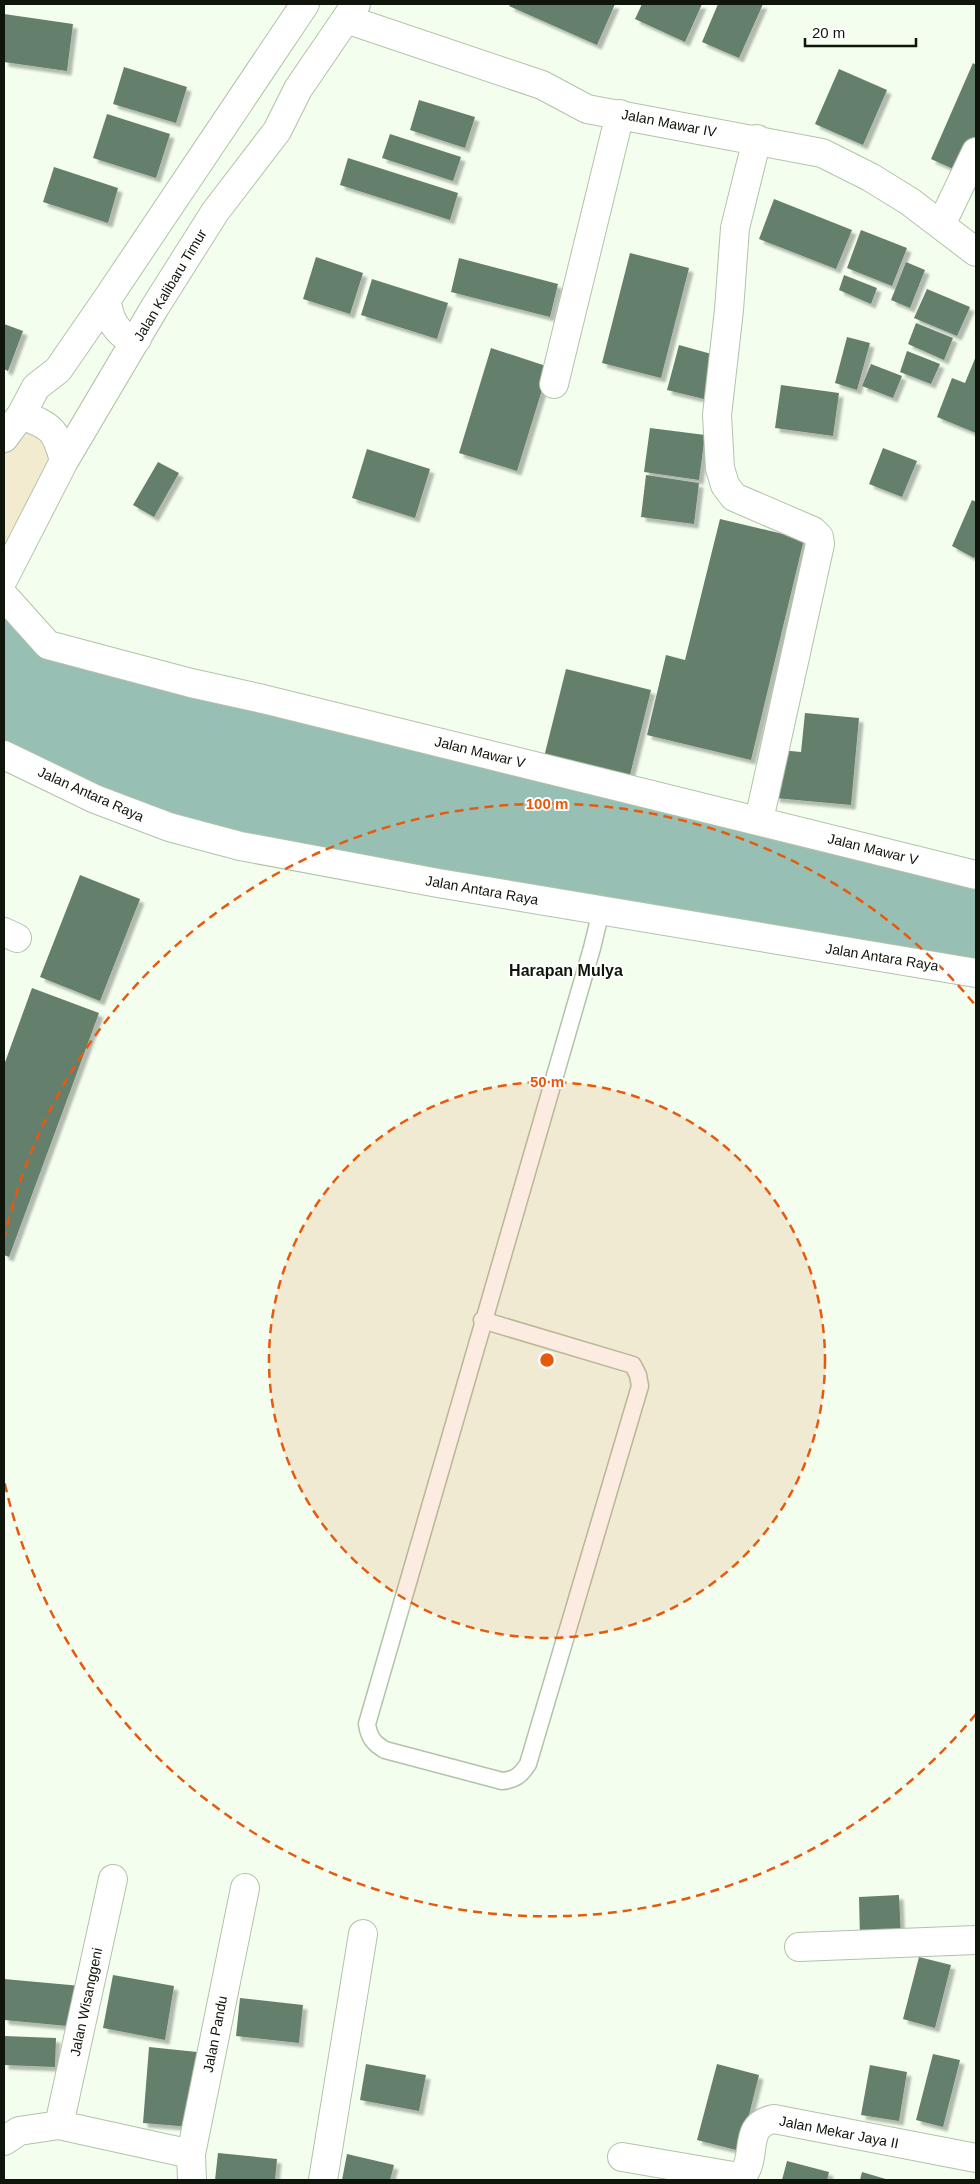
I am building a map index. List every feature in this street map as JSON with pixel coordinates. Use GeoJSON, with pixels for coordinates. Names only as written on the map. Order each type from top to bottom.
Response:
{"type":"FeatureCollection","features":[{"type":"Feature","properties":{"kind":"street"},"geometry":{"type":"LineString","coordinates":[[4,438],[21,416],[36,387],[58,370],[304,4]]}},
{"type":"Feature","properties":{"kind":"street","name":"Jalan Mawar IV"},"geometry":{"type":"LineString","coordinates":[[351,11],[542,85],[588,109],[757,139],[822,153],[870,177],[941,225],[976,252]]}},
{"type":"Feature","properties":{"kind":"street","name":"Jalan Kalibaru Timur"},"geometry":{"type":"LineString","coordinates":[[4,578],[64,461],[201,234],[277,131],[298,89],[351,11]]}},
{"type":"Feature","properties":{"kind":"street"},"geometry":{"type":"LineString","coordinates":[[554,384],[620,114]]}},
{"type":"Feature","properties":{"kind":"street"},"geometry":{"type":"LineString","coordinates":[[757,139],[735,228],[729,310],[717,415],[720,468],[725,485],[734,497],[813,532],[819,537],[820,544],[758,820]]}},
{"type":"Feature","properties":{"kind":"street"},"geometry":{"type":"LineString","coordinates":[[941,225],[976,152]]}},
{"type":"Feature","properties":{"kind":"street"},"geometry":{"type":"LineString","coordinates":[[107,299],[108,313],[116,326],[128,338],[137,339]]}},
{"type":"Feature","properties":{"kind":"street"},"geometry":{"type":"LineString","coordinates":[[21,416],[45,424],[57,435],[64,461]]}},
{"type":"Feature","properties":{"kind":"street","name":"Jalan Mawar V"},"geometry":{"type":"LineString","coordinates":[[4,596],[48,645],[191,683],[758,820],[976,875]]}},
{"type":"Feature","properties":{"kind":"street","name":"Jalan Antara Raya"},"geometry":{"type":"LineString","coordinates":[[4,754],[96,799],[169,827],[240,846],[601,911],[976,973]]}},
{"type":"Feature","properties":{"kind":"street","name":"Jalan Wisanggeni"},"geometry":{"type":"LineString","coordinates":[[59,2125],[113,1879]]}},
{"type":"Feature","properties":{"kind":"street","name":"Jalan Pandu"},"geometry":{"type":"LineString","coordinates":[[191,2167],[245,1888]]}},
{"type":"Feature","properties":{"kind":"street"},"geometry":{"type":"LineString","coordinates":[[323,2180],[363,1934]]}},
{"type":"Feature","properties":{"kind":"street"},"geometry":{"type":"LineString","coordinates":[[798,1946],[976,1940]]}},
{"type":"Feature","properties":{"kind":"street","name":"Jalan Mekar Jaya II"},"geometry":{"type":"LineString","coordinates":[[622,2157],[733,2176],[743,2175],[747,2170],[754,2133],[764,2121],[774,2119],[976,2158]]}},
{"type":"Feature","properties":{"kind":"street"},"geometry":{"type":"LineString","coordinates":[[4,2141],[19,2131],[59,2125],[191,2167]]}},
{"type":"Feature","properties":{"kind":"lane"},"geometry":{"type":"LineString","coordinates":[[482,1320],[633,1365],[638,1375],[640,1386],[528,1764],[522,1774],[511,1780],[502,1780],[385,1750],[376,1745],[369,1737],[367,1724],[482,1320],[592,948],[601,911]]}},
{"type":"Feature","properties":{"kind":"shaded area"},"geometry":{"type":"Polygon","coordinates":[[[21,415],[64,461],[4,578],[4,438],[21,415]]]}},
{"type":"Feature","properties":{"kind":"water"},"geometry":{"type":"Polygon","coordinates":[[[4,596],[48,645],[976,875],[976,972],[240,846],[4,755],[4,596]]]}},
{"type":"Feature","properties":{"kind":"building"},"geometry":{"type":"Polygon","coordinates":[[[511,4],[615,4],[597,45],[509,6],[511,4]]]}},
{"type":"Feature","properties":{"kind":"building"},"geometry":{"type":"Polygon","coordinates":[[[642,4],[702,4],[685,42],[635,19],[642,4]]]}},
{"type":"Feature","properties":{"kind":"building"},"geometry":{"type":"Polygon","coordinates":[[[718,4],[763,4],[739,58],[702,42],[718,4]]]}},
{"type":"Feature","properties":{"kind":"building"},"geometry":{"type":"Polygon","coordinates":[[[4,14],[73,24],[67,71],[4,62],[4,14]]]}},
{"type":"Feature","properties":{"kind":"building"},"geometry":{"type":"Polygon","coordinates":[[[973,63],[976,65],[976,134],[960,172],[931,159],[973,63]]]}},
{"type":"Feature","properties":{"kind":"building"},"geometry":{"type":"Polygon","coordinates":[[[124,67],[187,87],[176,123],[113,104],[124,67]]]}},
{"type":"Feature","properties":{"kind":"building"},"geometry":{"type":"Polygon","coordinates":[[[839,69],[887,90],[863,145],[815,124],[839,69]]]}},
{"type":"Feature","properties":{"kind":"building"},"geometry":{"type":"Polygon","coordinates":[[[419,100],[475,117],[465,148],[410,130],[419,100]]]}},
{"type":"Feature","properties":{"kind":"building"},"geometry":{"type":"Polygon","coordinates":[[[107,114],[170,134],[156,178],[93,158],[107,114]]]}},
{"type":"Feature","properties":{"kind":"building"},"geometry":{"type":"Polygon","coordinates":[[[390,134],[461,157],[453,181],[382,158],[390,134]]]}},
{"type":"Feature","properties":{"kind":"building"},"geometry":{"type":"Polygon","coordinates":[[[348,158],[458,193],[450,220],[340,185],[348,158]]]}},
{"type":"Feature","properties":{"kind":"building"},"geometry":{"type":"Polygon","coordinates":[[[54,167],[118,188],[108,223],[43,202],[54,167]]]}},
{"type":"Feature","properties":{"kind":"building"},"geometry":{"type":"Polygon","coordinates":[[[774,199],[852,230],[836,269],[759,239],[774,199]]]}},
{"type":"Feature","properties":{"kind":"building"},"geometry":{"type":"Polygon","coordinates":[[[861,230],[907,248],[892,286],[847,268],[861,230]]]}},
{"type":"Feature","properties":{"kind":"building"},"geometry":{"type":"Polygon","coordinates":[[[630,253],[689,268],[661,378],[602,363],[630,253]]]}},
{"type":"Feature","properties":{"kind":"building"},"geometry":{"type":"Polygon","coordinates":[[[316,257],[363,273],[350,314],[303,299],[316,257]]]}},
{"type":"Feature","properties":{"kind":"building"},"geometry":{"type":"Polygon","coordinates":[[[459,258],[558,284],[550,317],[451,292],[459,258]]]}},
{"type":"Feature","properties":{"kind":"building"},"geometry":{"type":"Polygon","coordinates":[[[906,262],[925,270],[910,308],[891,300],[906,262]]]}},
{"type":"Feature","properties":{"kind":"building"},"geometry":{"type":"Polygon","coordinates":[[[844,275],[877,288],[871,304],[839,290],[844,275]]]}},
{"type":"Feature","properties":{"kind":"building"},"geometry":{"type":"Polygon","coordinates":[[[372,279],[448,303],[437,339],[361,315],[372,279]]]}},
{"type":"Feature","properties":{"kind":"building"},"geometry":{"type":"Polygon","coordinates":[[[927,289],[970,307],[957,336],[914,318],[927,289]]]}},
{"type":"Feature","properties":{"kind":"building"},"geometry":{"type":"Polygon","coordinates":[[[916,323],[953,338],[944,360],[908,344],[916,323]]]}},
{"type":"Feature","properties":{"kind":"building"},"geometry":{"type":"Polygon","coordinates":[[[4,324],[23,331],[8,371],[4,369],[4,324]]]}},
{"type":"Feature","properties":{"kind":"building"},"geometry":{"type":"Polygon","coordinates":[[[847,337],[870,343],[857,390],[835,383],[847,337]]]}},
{"type":"Feature","properties":{"kind":"building"},"geometry":{"type":"Polygon","coordinates":[[[679,345],[715,355],[704,399],[667,390],[679,345]]]}},
{"type":"Feature","properties":{"kind":"building"},"geometry":{"type":"Polygon","coordinates":[[[491,348],[549,367],[517,471],[459,453],[491,348]]]}},
{"type":"Feature","properties":{"kind":"building"},"geometry":{"type":"Polygon","coordinates":[[[907,351],[940,364],[931,384],[900,372],[907,351]]]}},
{"type":"Feature","properties":{"kind":"building"},"geometry":{"type":"Polygon","coordinates":[[[976,356],[976,433],[937,417],[952,378],[965,383],[976,356]]]}},
{"type":"Feature","properties":{"kind":"building"},"geometry":{"type":"Polygon","coordinates":[[[871,364],[902,376],[893,398],[862,386],[871,364]]]}},
{"type":"Feature","properties":{"kind":"building"},"geometry":{"type":"Polygon","coordinates":[[[781,385],[839,393],[833,436],[775,428],[781,385]]]}},
{"type":"Feature","properties":{"kind":"building"},"geometry":{"type":"Polygon","coordinates":[[[650,428],[705,435],[699,480],[644,472],[650,428]]]}},
{"type":"Feature","properties":{"kind":"building"},"geometry":{"type":"Polygon","coordinates":[[[883,448],[917,461],[902,497],[869,484],[883,448]]]}},
{"type":"Feature","properties":{"kind":"building"},"geometry":{"type":"Polygon","coordinates":[[[367,449],[430,469],[415,518],[352,498],[367,449]]]}},
{"type":"Feature","properties":{"kind":"building"},"geometry":{"type":"Polygon","coordinates":[[[158,462],[179,473],[154,517],[133,505],[158,462]]]}},
{"type":"Feature","properties":{"kind":"building"},"geometry":{"type":"Polygon","coordinates":[[[646,475],[699,483],[694,524],[641,517],[646,475]]]}},
{"type":"Feature","properties":{"kind":"building"},"geometry":{"type":"Polygon","coordinates":[[[972,500],[976,502],[976,554],[974,558],[952,546],[972,500]]]}},
{"type":"Feature","properties":{"kind":"building"},"geometry":{"type":"Polygon","coordinates":[[[720,519],[804,539],[751,760],[647,735],[666,655],[685,660],[720,519]]]}},
{"type":"Feature","properties":{"kind":"building"},"geometry":{"type":"Polygon","coordinates":[[[566,669],[651,690],[629,779],[544,757],[566,669]]]}},
{"type":"Feature","properties":{"kind":"building"},"geometry":{"type":"Polygon","coordinates":[[[805,713],[859,718],[851,805],[775,798],[780,750],[801,752],[805,713]]]}},
{"type":"Feature","properties":{"kind":"building"},"geometry":{"type":"Polygon","coordinates":[[[80,875],[140,899],[100,1001],[40,977],[80,875]]]}},
{"type":"Feature","properties":{"kind":"building"},"geometry":{"type":"Polygon","coordinates":[[[32,988],[99,1013],[9,1257],[4,1255],[4,1065],[32,988]]]}},
{"type":"Feature","properties":{"kind":"building"},"geometry":{"type":"Polygon","coordinates":[[[899,1895],[901,1938],[860,1939],[859,1897],[899,1895]]]}},
{"type":"Feature","properties":{"kind":"building"},"geometry":{"type":"Polygon","coordinates":[[[919,1957],[951,1965],[935,2028],[903,2019],[919,1957]]]}},
{"type":"Feature","properties":{"kind":"building"},"geometry":{"type":"Polygon","coordinates":[[[113,1975],[174,1986],[165,2040],[103,2028],[113,1975]]]}},
{"type":"Feature","properties":{"kind":"building"},"geometry":{"type":"Polygon","coordinates":[[[4,1979],[81,1986],[78,2027],[4,2020],[4,1979]]]}},
{"type":"Feature","properties":{"kind":"building"},"geometry":{"type":"Polygon","coordinates":[[[240,1998],[303,2005],[299,2043],[236,2036],[240,1998]]]}},
{"type":"Feature","properties":{"kind":"building"},"geometry":{"type":"Polygon","coordinates":[[[4,2036],[56,2038],[55,2067],[4,2065],[4,2036]]]}},
{"type":"Feature","properties":{"kind":"building"},"geometry":{"type":"Polygon","coordinates":[[[149,2047],[197,2052],[191,2127],[143,2123],[149,2047]]]}},
{"type":"Feature","properties":{"kind":"building"},"geometry":{"type":"Polygon","coordinates":[[[933,2054],[960,2060],[943,2127],[916,2120],[933,2054]]]}},
{"type":"Feature","properties":{"kind":"building"},"geometry":{"type":"Polygon","coordinates":[[[366,2064],[426,2075],[419,2111],[360,2100],[366,2064]]]}},
{"type":"Feature","properties":{"kind":"building"},"geometry":{"type":"Polygon","coordinates":[[[717,2064],[759,2075],[740,2151],[697,2140],[717,2064]]]}},
{"type":"Feature","properties":{"kind":"building"},"geometry":{"type":"Polygon","coordinates":[[[870,2065],[907,2072],[899,2121],[861,2115],[870,2065]]]}},
{"type":"Feature","properties":{"kind":"building"},"geometry":{"type":"Polygon","coordinates":[[[218,2153],[277,2159],[275,2180],[215,2180],[218,2153]]]}},
{"type":"Feature","properties":{"kind":"building"},"geometry":{"type":"Polygon","coordinates":[[[347,2154],[394,2165],[390,2180],[342,2180],[347,2154]]]}},
{"type":"Feature","properties":{"kind":"building"},"geometry":{"type":"Polygon","coordinates":[[[787,2161],[829,2172],[827,2180],[782,2180],[787,2161]]]}},
{"type":"Feature","properties":{"kind":"building"},"geometry":{"type":"Polygon","coordinates":[[[862,2172],[889,2180],[860,2180],[862,2172]]]}},
{"type":"Feature","properties":{"kind":"district","name":"Harapan Mulya"},"geometry":{"type":"Point","coordinates":[566,970]}}]}
